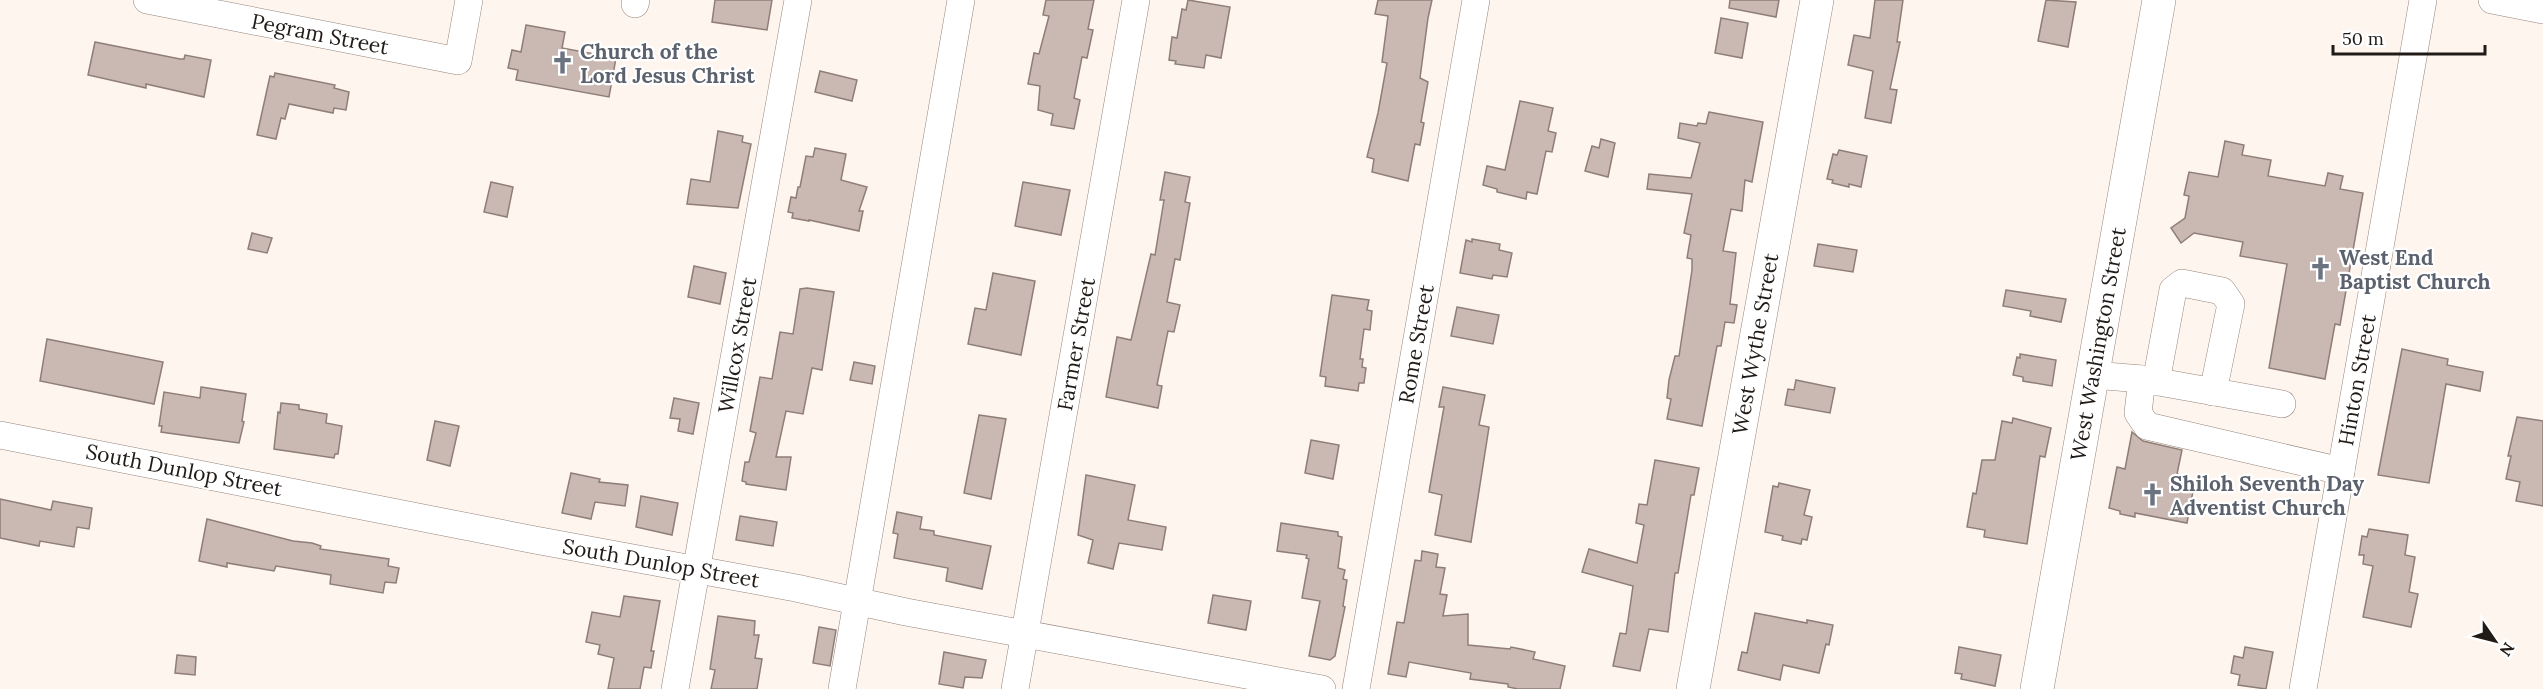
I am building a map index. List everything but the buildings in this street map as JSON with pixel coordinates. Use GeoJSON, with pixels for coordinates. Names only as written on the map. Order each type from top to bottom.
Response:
{"type":"FeatureCollection","features":[{"type":"Feature","properties":{"kind":"main road","name":"West Wythe Street"},"geometry":{"type":"LineString","coordinates":[[1693,689],[1817,0]]}},
{"type":"Feature","properties":{"kind":"main road","name":"West Washington Street"},"geometry":{"type":"LineString","coordinates":[[2037,689],[2159,0]]}},
{"type":"Feature","properties":{"kind":"street","name":"Pegram Street"},"geometry":{"type":"LineString","coordinates":[[147,0],[458,61],[469,0]]}},
{"type":"Feature","properties":{"kind":"street","name":"Willcox Street"},"geometry":{"type":"LineString","coordinates":[[675,689],[798,0]]}},
{"type":"Feature","properties":{"kind":"street"},"geometry":{"type":"LineString","coordinates":[[842,689],[961,0]]}},
{"type":"Feature","properties":{"kind":"street","name":"Farmer Street"},"geometry":{"type":"LineString","coordinates":[[1015,689],[1136,0]]}},
{"type":"Feature","properties":{"kind":"street","name":"Rome Street"},"geometry":{"type":"LineString","coordinates":[[1356,689],[1476,0]]}},
{"type":"Feature","properties":{"kind":"street","name":"Hinton Street"},"geometry":{"type":"LineString","coordinates":[[2303,689],[2423,0]]}},
{"type":"Feature","properties":{"kind":"street"},"geometry":{"type":"LineString","coordinates":[[2492,0],[2543,10]]}},
{"type":"Feature","properties":{"kind":"street"},"geometry":{"type":"LineString","coordinates":[[2213,392],[2231,304],[2222,291],[2182,284],[2173,290],[2149,381],[2138,413],[2147,426],[2341,471]]}},
{"type":"Feature","properties":{"kind":"street"},"geometry":{"type":"LineString","coordinates":[[2093,375],[2149,381],[2282,404]]}},
{"type":"Feature","properties":{"kind":"street","name":"South Dunlop Street"},"geometry":{"type":"LineString","coordinates":[[0,435],[1322,689]]}},
{"type":"Feature","properties":{"kind":"place","name":"Church of the Lord Jesus Christ"},"geometry":{"type":"Point","coordinates":[562,63]}},
{"type":"Feature","properties":{"kind":"place","name":"West End Baptist Church"},"geometry":{"type":"Point","coordinates":[2321,269]}},
{"type":"Feature","properties":{"kind":"place","name":"Shiloh Seventh Day Adventist Church"},"geometry":{"type":"Point","coordinates":[2152,495]}}]}
